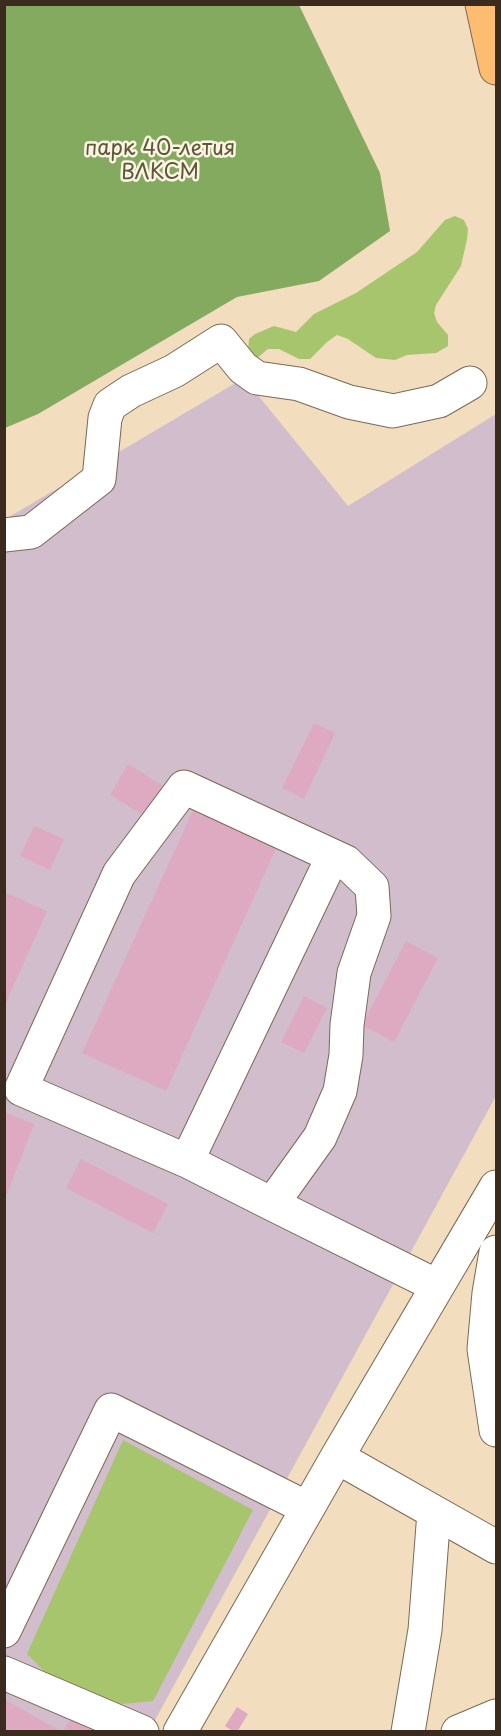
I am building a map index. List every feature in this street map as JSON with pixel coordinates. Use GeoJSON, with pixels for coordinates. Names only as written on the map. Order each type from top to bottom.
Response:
{"type":"FeatureCollection","features":[{"type":"Feature","properties":{"kind":"highway"},"geometry":{"type":"LineString","coordinates":[[482,4],[496,68]]}},
{"type":"Feature","properties":{"kind":"street"},"geometry":{"type":"LineString","coordinates":[[4,535],[31,532],[99,479],[105,418],[110,405],[221,341],[243,368],[257,378],[299,384],[349,402],[393,411],[439,401],[470,383]]}},
{"type":"Feature","properties":{"kind":"street"},"geometry":{"type":"LineString","coordinates":[[272,1204],[320,1137],[340,1091],[354,973],[374,916],[372,887],[346,862],[184,787],[119,874],[13,1087],[187,1161],[272,1204],[437,1286]]}},
{"type":"Feature","properties":{"kind":"street"},"geometry":{"type":"LineString","coordinates":[[187,1161],[333,856]]}},
{"type":"Feature","properties":{"kind":"street"},"geometry":{"type":"LineString","coordinates":[[180,1731],[337,1457],[496,1187]]}},
{"type":"Feature","properties":{"kind":"street"},"geometry":{"type":"LineString","coordinates":[[496,1252],[489,1293],[484,1349],[496,1430]]}},
{"type":"Feature","properties":{"kind":"street"},"geometry":{"type":"LineString","coordinates":[[4,1631],[111,1410],[308,1508]]}},
{"type":"Feature","properties":{"kind":"street"},"geometry":{"type":"LineString","coordinates":[[337,1457],[496,1547]]}},
{"type":"Feature","properties":{"kind":"street"},"geometry":{"type":"LineString","coordinates":[[408,1731],[425,1630],[434,1512]]}},
{"type":"Feature","properties":{"kind":"street"},"geometry":{"type":"LineString","coordinates":[[4,1673],[142,1731]]}},
{"type":"Feature","properties":{"kind":"street"},"geometry":{"type":"LineString","coordinates":[[458,1731],[496,1716]]}},
{"type":"Feature","properties":{"kind":"shaded area"},"geometry":{"type":"Polygon","coordinates":[[[244,378],[348,506],[496,414],[496,1096],[149,1731],[5,1731],[4,520],[244,378]]]}},
{"type":"Feature","properties":{"kind":"green space","name":"парк 40-летия ВЛКСМ"},"geometry":{"type":"Polygon","coordinates":[[[5,4],[299,5],[380,173],[390,231],[319,281],[237,297],[38,414],[5,428],[5,4]]]}},
{"type":"Feature","properties":{"kind":"green space"},"geometry":{"type":"Polygon","coordinates":[[[455,216],[464,220],[468,229],[467,239],[461,266],[436,305],[434,313],[437,322],[448,335],[448,346],[436,353],[407,355],[395,360],[376,358],[348,339],[337,335],[310,359],[299,359],[279,349],[268,349],[256,359],[248,352],[249,339],[255,334],[274,326],[296,332],[314,314],[356,293],[417,252],[445,220],[455,216]]]}},
{"type":"Feature","properties":{"kind":"green space"},"geometry":{"type":"Polygon","coordinates":[[[123,1440],[253,1510],[153,1701],[122,1704],[93,1695],[47,1674],[27,1654],[123,1440]]]}},
{"type":"Feature","properties":{"kind":"building"},"geometry":{"type":"Polygon","coordinates":[[[314,723],[335,733],[304,799],[282,788],[314,723]]]}},
{"type":"Feature","properties":{"kind":"building"},"geometry":{"type":"Polygon","coordinates":[[[128,764],[163,786],[145,816],[110,795],[128,764]]]}},
{"type":"Feature","properties":{"kind":"building"},"geometry":{"type":"Polygon","coordinates":[[[196,804],[279,842],[166,1091],[82,1053],[196,804]]]}},
{"type":"Feature","properties":{"kind":"building"},"geometry":{"type":"Polygon","coordinates":[[[34,826],[64,839],[50,870],[20,856],[34,826]]]}},
{"type":"Feature","properties":{"kind":"building"},"geometry":{"type":"Polygon","coordinates":[[[4,892],[47,911],[4,1007],[4,892]]]}},
{"type":"Feature","properties":{"kind":"building"},"geometry":{"type":"Polygon","coordinates":[[[406,941],[438,958],[394,1042],[362,1025],[406,941]]]}},
{"type":"Feature","properties":{"kind":"building"},"geometry":{"type":"Polygon","coordinates":[[[304,996],[327,1008],[304,1053],[281,1042],[304,996]]]}},
{"type":"Feature","properties":{"kind":"building"},"geometry":{"type":"Polygon","coordinates":[[[4,1112],[34,1124],[7,1194],[4,1193],[4,1112]]]}},
{"type":"Feature","properties":{"kind":"building"},"geometry":{"type":"Polygon","coordinates":[[[81,1159],[168,1204],[153,1233],[66,1188],[81,1159]]]}},
{"type":"Feature","properties":{"kind":"building"},"geometry":{"type":"Polygon","coordinates":[[[4,1699],[62,1732],[4,1732],[4,1699]]]}},
{"type":"Feature","properties":{"kind":"building"},"geometry":{"type":"Polygon","coordinates":[[[237,1707],[248,1714],[237,1732],[234,1732],[225,1726],[237,1707]]]}},
{"type":"Feature","properties":{"kind":"building"},"geometry":{"type":"Polygon","coordinates":[[[71,1718],[91,1730],[90,1732],[63,1732],[71,1718]]]}}]}
